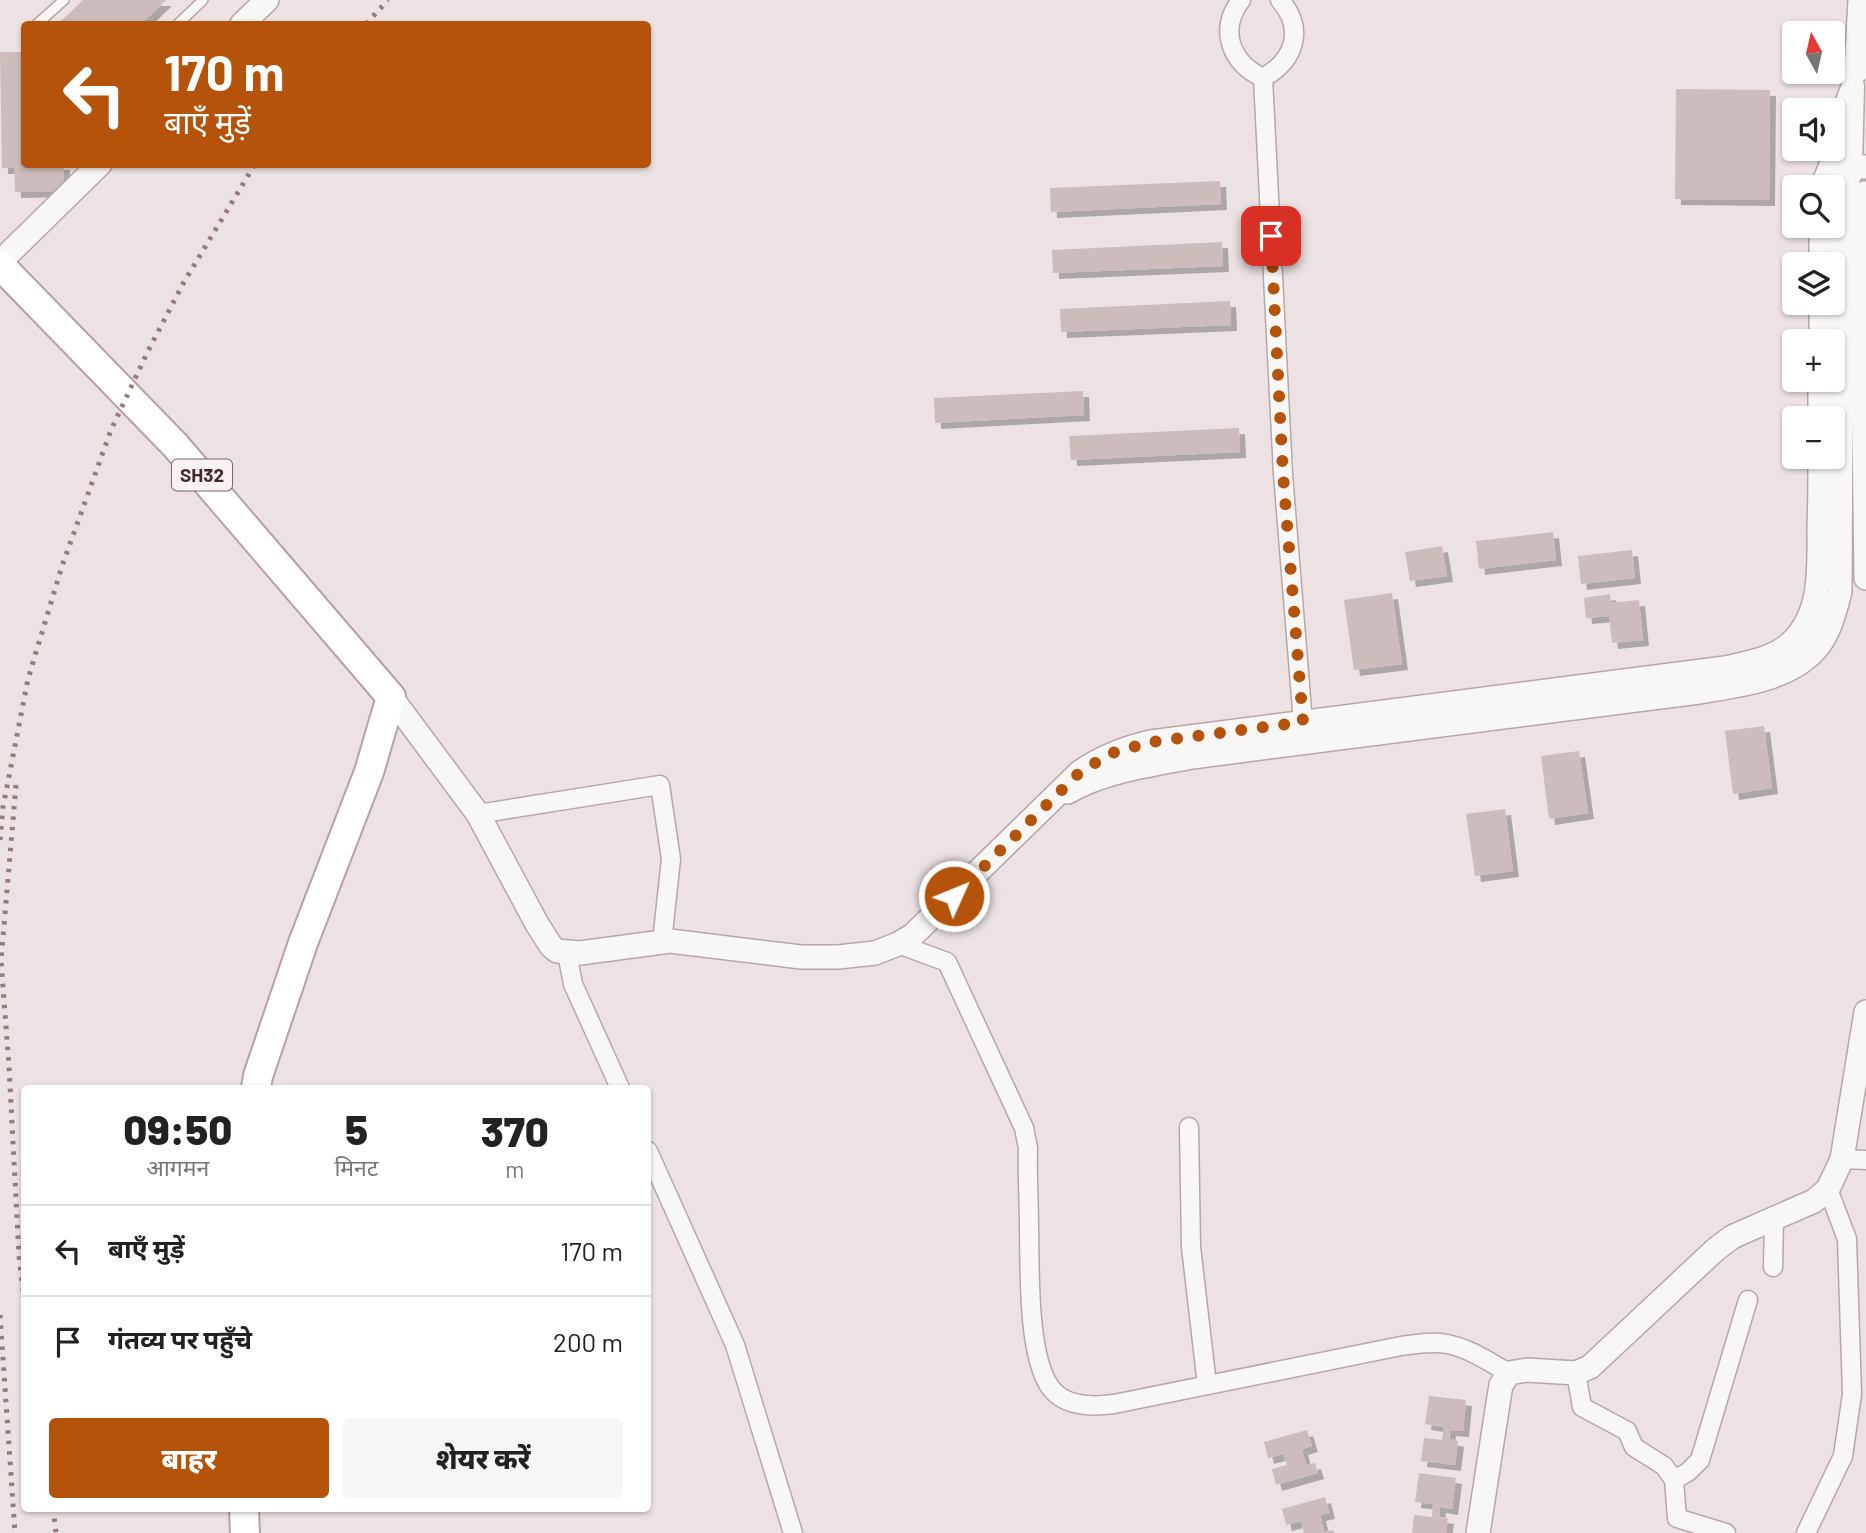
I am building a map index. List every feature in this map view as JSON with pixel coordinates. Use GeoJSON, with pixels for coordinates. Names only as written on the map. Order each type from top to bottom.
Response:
{"type":"FeatureCollection","features":[{"type":"Feature","properties":{"kind":"main road","name":"SH32"},"geometry":{"type":"LineString","coordinates":[[0,263],[175,444],[391,697]]}},
{"type":"Feature","properties":{"kind":"main road"},"geometry":{"type":"LineString","coordinates":[[256,1085],[303,943],[369,772],[391,697]]}},
{"type":"Feature","properties":{"kind":"main road"},"geometry":{"type":"LineString","coordinates":[[244,1512],[245,1533]]}},
{"type":"Feature","properties":{"kind":"street"},"geometry":{"type":"LineString","coordinates":[[245,21],[267,0]]}},
{"type":"Feature","properties":{"kind":"street"},"geometry":{"type":"LineString","coordinates":[[1241,0],[1232,14],[1229,26],[1230,41],[1242,64],[1250,72],[1263,78]]}},
{"type":"Feature","properties":{"kind":"street"},"geometry":{"type":"LineString","coordinates":[[1263,78],[1282,64],[1293,43],[1295,32],[1292,19],[1280,0]]}},
{"type":"Feature","properties":{"kind":"street"},"geometry":{"type":"LineString","coordinates":[[391,697],[478,814],[537,924],[557,951],[567,953],[679,942],[822,958],[875,953],[913,935],[1080,772],[1112,753],[1132,746],[1304,733],[1710,690],[1759,681],[1777,674],[1795,665],[1820,643],[1830,625],[1840,592],[1841,260],[1850,166],[1840,114],[1856,72],[1860,0]]}},
{"type":"Feature","properties":{"kind":"street"},"geometry":{"type":"LineString","coordinates":[[1263,78],[1283,474],[1304,733]]}},
{"type":"Feature","properties":{"kind":"street"},"geometry":{"type":"LineString","coordinates":[[0,263],[96,168]]}},
{"type":"Feature","properties":{"kind":"street"},"geometry":{"type":"LineString","coordinates":[[1846,191],[1865,351],[1866,578]]}},
{"type":"Feature","properties":{"kind":"street"},"geometry":{"type":"LineString","coordinates":[[1304,733],[1725,668],[1769,656],[1784,648],[1797,636],[1813,609],[1819,571],[1820,469]]}},
{"type":"Feature","properties":{"kind":"street"},"geometry":{"type":"LineString","coordinates":[[478,814],[660,785],[671,859],[662,942]]}},
{"type":"Feature","properties":{"kind":"street"},"geometry":{"type":"LineString","coordinates":[[898,944],[947,962],[1024,1128],[1028,1148],[1031,1301],[1044,1375],[1050,1388],[1062,1398],[1074,1403],[1099,1406],[1419,1343],[1445,1343],[1465,1349],[1509,1373],[1527,1370],[1576,1373],[1590,1367],[1732,1237],[1814,1201],[1828,1189],[1842,1159],[1866,1012]]}},
{"type":"Feature","properties":{"kind":"street"},"geometry":{"type":"LineString","coordinates":[[567,953],[573,984],[619,1085]]}},
{"type":"Feature","properties":{"kind":"street"},"geometry":{"type":"LineString","coordinates":[[1189,1127],[1191,1247],[1207,1385]]}},
{"type":"Feature","properties":{"kind":"street"},"geometry":{"type":"LineString","coordinates":[[651,1158],[734,1345],[793,1533]]}},
{"type":"Feature","properties":{"kind":"street"},"geometry":{"type":"LineString","coordinates":[[1842,1159],[1866,1160]]}},
{"type":"Feature","properties":{"kind":"street"},"geometry":{"type":"LineString","coordinates":[[1806,1533],[1843,1456],[1859,1391],[1847,1239],[1828,1189]]}},
{"type":"Feature","properties":{"kind":"street"},"geometry":{"type":"LineString","coordinates":[[1773,1267],[1774,1219]]}},
{"type":"Feature","properties":{"kind":"street"},"geometry":{"type":"LineString","coordinates":[[1674,1480],[1688,1472],[1700,1460],[1748,1300]]}},
{"type":"Feature","properties":{"kind":"street"},"geometry":{"type":"LineString","coordinates":[[1478,1533],[1501,1385],[1509,1373]]}},
{"type":"Feature","properties":{"kind":"street"},"geometry":{"type":"LineString","coordinates":[[1576,1373],[1582,1407],[1627,1431],[1634,1447],[1664,1466],[1674,1480],[1676,1525],[1726,1533]]}},
{"type":"Feature","properties":{"kind":"lane"},"geometry":{"type":"LineString","coordinates":[[40,21],[64,0]]}},
{"type":"Feature","properties":{"kind":"lane"},"geometry":{"type":"LineString","coordinates":[[181,21],[203,0]]}},
{"type":"Feature","properties":{"kind":"building"},"geometry":{"type":"Polygon","coordinates":[[[83,0],[166,0],[144,21],[61,21],[83,0]]]}},
{"type":"Feature","properties":{"kind":"building"},"geometry":{"type":"Polygon","coordinates":[[[0,52],[21,52],[21,168],[64,168],[64,191],[15,192],[14,168],[2,168],[0,52]]]}},
{"type":"Feature","properties":{"kind":"building"},"geometry":{"type":"Polygon","coordinates":[[[1676,89],[1770,90],[1769,200],[1675,199],[1676,89]]]}},
{"type":"Feature","properties":{"kind":"building"},"geometry":{"type":"Polygon","coordinates":[[[1220,181],[1221,204],[1051,212],[1050,188],[1220,181]]]}},
{"type":"Feature","properties":{"kind":"building"},"geometry":{"type":"Polygon","coordinates":[[[1222,242],[1223,266],[1053,273],[1052,250],[1222,242]]]}},
{"type":"Feature","properties":{"kind":"building"},"geometry":{"type":"Polygon","coordinates":[[[1230,301],[1231,325],[1061,332],[1060,309],[1230,301]]]}},
{"type":"Feature","properties":{"kind":"building"},"geometry":{"type":"Polygon","coordinates":[[[1083,391],[1084,415],[935,423],[934,398],[1083,391]]]}},
{"type":"Feature","properties":{"kind":"building"},"geometry":{"type":"Polygon","coordinates":[[[1239,428],[1240,452],[1071,460],[1069,436],[1239,428]]]}},
{"type":"Feature","properties":{"kind":"building"},"geometry":{"type":"Polygon","coordinates":[[[1553,532],[1556,560],[1479,569],[1476,541],[1553,532]]]}},
{"type":"Feature","properties":{"kind":"building"},"geometry":{"type":"Polygon","coordinates":[[[1442,546],[1447,576],[1410,581],[1405,552],[1442,546]]]}},
{"type":"Feature","properties":{"kind":"building"},"geometry":{"type":"Polygon","coordinates":[[[1632,550],[1635,578],[1581,584],[1578,556],[1632,550]]]}},
{"type":"Feature","properties":{"kind":"building"},"geometry":{"type":"Polygon","coordinates":[[[1392,593],[1402,664],[1354,670],[1344,600],[1392,593]]]}},
{"type":"Feature","properties":{"kind":"building"},"geometry":{"type":"Polygon","coordinates":[[[1610,594],[1611,603],[1639,600],[1643,640],[1612,643],[1609,616],[1586,618],[1584,598],[1610,594]]]}},
{"type":"Feature","properties":{"kind":"building"},"geometry":{"type":"Polygon","coordinates":[[[1764,726],[1772,788],[1733,794],[1725,731],[1764,726]]]}},
{"type":"Feature","properties":{"kind":"building"},"geometry":{"type":"Polygon","coordinates":[[[1579,751],[1588,813],[1549,819],[1541,756],[1579,751]]]}},
{"type":"Feature","properties":{"kind":"building"},"geometry":{"type":"Polygon","coordinates":[[[1505,809],[1513,871],[1475,876],[1466,814],[1505,809]]]}},
{"type":"Feature","properties":{"kind":"building"},"geometry":{"type":"Polygon","coordinates":[[[1429,1396],[1466,1400],[1463,1431],[1450,1430],[1449,1439],[1458,1441],[1455,1465],[1421,1461],[1424,1438],[1442,1440],[1444,1427],[1425,1424],[1429,1396]]]}},
{"type":"Feature","properties":{"kind":"building"},"geometry":{"type":"Polygon","coordinates":[[[1307,1430],[1312,1446],[1302,1449],[1306,1465],[1315,1463],[1318,1473],[1276,1485],[1272,1469],[1287,1465],[1283,1454],[1268,1458],[1264,1442],[1307,1430]]]}},
{"type":"Feature","properties":{"kind":"building"},"geometry":{"type":"Polygon","coordinates":[[[1419,1473],[1456,1478],[1452,1509],[1440,1507],[1439,1517],[1448,1518],[1446,1533],[1412,1533],[1414,1515],[1432,1517],[1433,1504],[1415,1502],[1419,1473]]]}},
{"type":"Feature","properties":{"kind":"building"},"geometry":{"type":"Polygon","coordinates":[[[1325,1497],[1329,1513],[1320,1515],[1324,1532],[1333,1530],[1334,1533],[1304,1533],[1301,1521],[1286,1525],[1282,1509],[1325,1497]]]}},
{"type":"Feature","properties":{"kind":"railway"},"geometry":{"type":"LineString","coordinates":[[369,21],[388,0]]}},
{"type":"Feature","properties":{"kind":"railway"},"geometry":{"type":"LineString","coordinates":[[0,840],[3,807],[28,679],[62,566],[111,430],[184,282],[253,168]]}},
{"type":"Feature","properties":{"kind":"railway"},"geometry":{"type":"LineString","coordinates":[[16,785],[1,961],[21,1273]]}},
{"type":"Feature","properties":{"kind":"railway"},"geometry":{"type":"LineString","coordinates":[[0,1315],[15,1533]]}},
{"type":"Feature","properties":{"kind":"railway"},"geometry":{"type":"LineString","coordinates":[[53,1512],[56,1533]]}},
{"type":"Feature","properties":{"kind":"route"},"geometry":{"type":"LineString","coordinates":[[954,896],[1080,772],[1112,753],[1151,742],[1303,722],[1283,474],[1271,236]]}}]}
